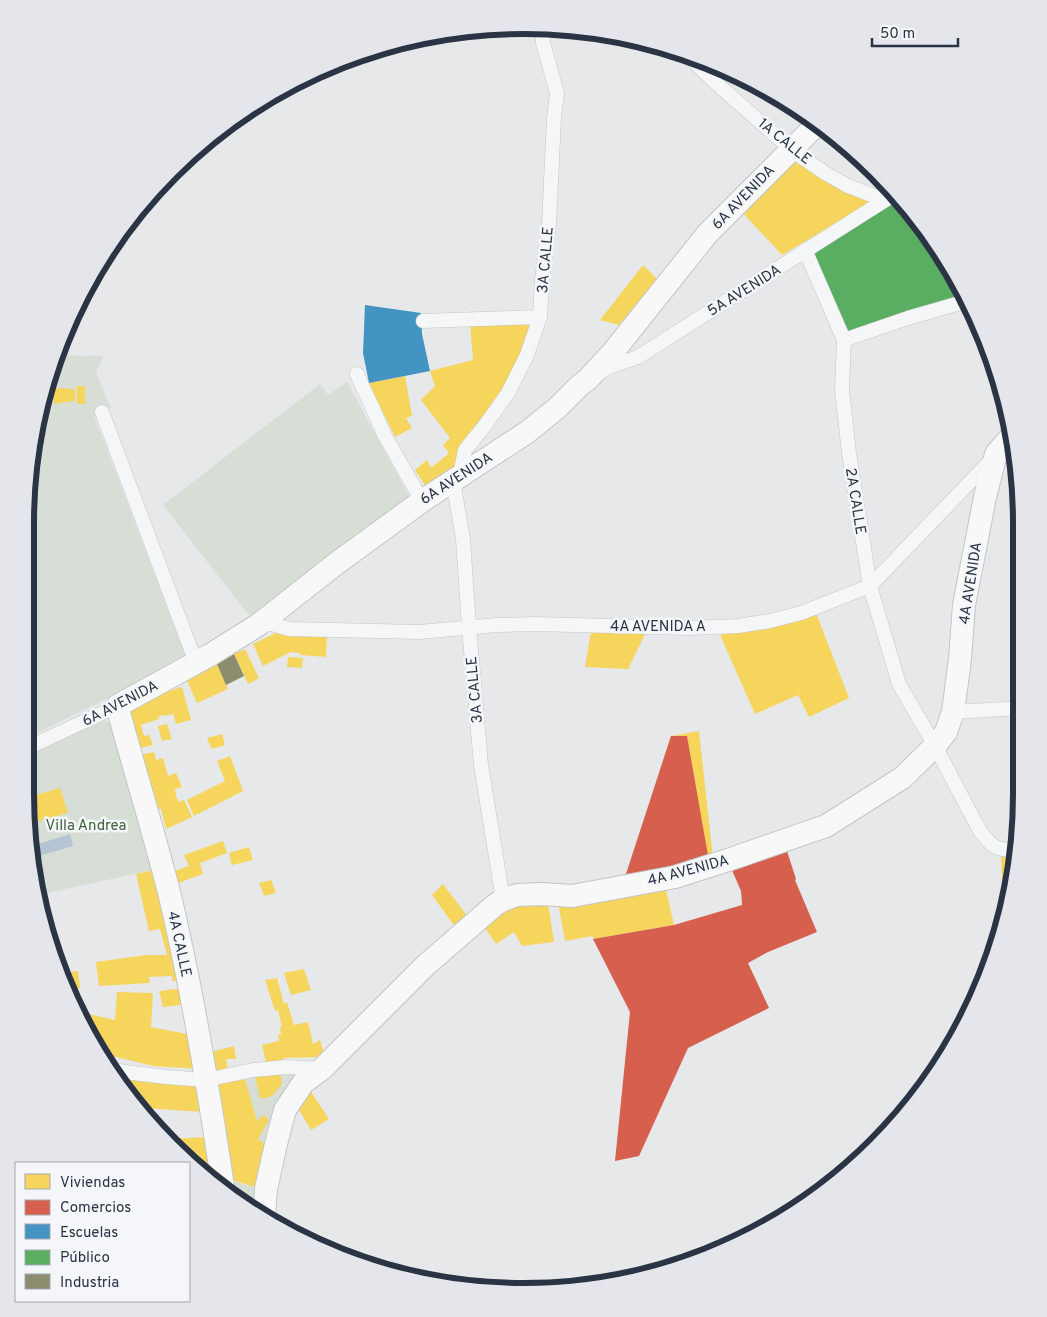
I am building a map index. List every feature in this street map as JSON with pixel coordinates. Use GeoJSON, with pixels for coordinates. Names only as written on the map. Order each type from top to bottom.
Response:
{"type":"FeatureCollection","features":[{"type":"Feature","properties":{"kind":"main road","name":"6A AVENIDA"},"geometry":{"type":"LineString","coordinates":[[117,706],[196,663],[258,625],[336,563],[422,500],[526,433],[556,409],[614,352],[708,233],[813,128]]}},
{"type":"Feature","properties":{"kind":"main road","name":"4A AVENIDA"},"geometry":{"type":"LineString","coordinates":[[265,1209],[266,1189],[285,1110],[303,1083],[322,1068],[426,966],[503,900],[517,895],[572,896],[675,877],[826,826],[902,778],[935,746],[946,732],[953,712],[960,660],[964,605],[985,497],[1003,446]]}},
{"type":"Feature","properties":{"kind":"main road","name":"4A CALLE"},"geometry":{"type":"LineString","coordinates":[[117,706],[169,892],[206,1080],[221,1179]]}},
{"type":"Feature","properties":{"kind":"street","name":"3A CALLE"},"geometry":{"type":"LineString","coordinates":[[503,900],[481,766],[457,478],[465,450],[508,393],[527,355],[540,317],[557,93],[543,43],[543,35]]}},
{"type":"Feature","properties":{"kind":"street","name":"1A CALLE"},"geometry":{"type":"LineString","coordinates":[[699,67],[791,149],[825,173],[848,186],[874,196],[887,196]]}},
{"type":"Feature","properties":{"kind":"street","name":"5A AVENIDA"},"geometry":{"type":"LineString","coordinates":[[587,380],[609,367],[638,357],[805,250],[890,199]]}},
{"type":"Feature","properties":{"kind":"street","name":"2A CALLE"},"geometry":{"type":"LineString","coordinates":[[805,250],[844,340],[842,390],[848,453],[870,586],[899,684],[980,830],[989,843],[1000,850],[1010,851]]}},
{"type":"Feature","properties":{"kind":"street"},"geometry":{"type":"LineString","coordinates":[[844,340],[908,318],[961,303]]}},
{"type":"Feature","properties":{"kind":"street"},"geometry":{"type":"LineString","coordinates":[[423,320],[540,317]]}},
{"type":"Feature","properties":{"kind":"street"},"geometry":{"type":"LineString","coordinates":[[357,374],[385,436],[422,500]]}},
{"type":"Feature","properties":{"kind":"street"},"geometry":{"type":"LineString","coordinates":[[102,412],[196,663]]}},
{"type":"Feature","properties":{"kind":"street","name":"4A AVENIDA A"},"geometry":{"type":"LineString","coordinates":[[258,625],[271,624],[289,629],[419,632],[497,625],[534,624],[688,628],[738,626],[770,621],[801,613],[870,586],[1003,446]]}},
{"type":"Feature","properties":{"kind":"street","name":"6A AVENIDA"},"geometry":{"type":"LineString","coordinates":[[34,745],[117,706]]}},
{"type":"Feature","properties":{"kind":"street"},"geometry":{"type":"LineString","coordinates":[[953,712],[1013,709]]}},
{"type":"Feature","properties":{"kind":"street"},"geometry":{"type":"LineString","coordinates":[[119,1071],[206,1080],[253,1070],[286,1067],[322,1068]]}},
{"type":"Feature","properties":{"kind":"green space"},"geometry":{"type":"Polygon","coordinates":[[[64,355],[103,356],[96,373],[111,408],[94,416],[187,659],[34,735],[35,491],[43,428],[50,397],[64,355]]]}},
{"type":"Feature","properties":{"kind":"green space"},"geometry":{"type":"Polygon","coordinates":[[[347,382],[410,498],[252,619],[163,505],[320,384],[328,395],[347,382]]]}},
{"type":"Feature","properties":{"kind":"green space","name":"Villa Andrea"},"geometry":{"type":"Polygon","coordinates":[[[101,718],[119,729],[157,869],[44,894],[35,826],[34,751],[101,718]]]}},
{"type":"Feature","properties":{"kind":"green space"},"geometry":{"type":"Polygon","coordinates":[[[280,1070],[300,1074],[265,1157],[238,1141],[257,1121],[244,1076],[280,1070]]]}},
{"type":"Feature","properties":{"kind":"green space"},"geometry":{"type":"Polygon","coordinates":[[[228,1180],[261,1189],[260,1206],[251,1201],[228,1184],[228,1180]]]}},
{"type":"Feature","properties":{"kind":"water"},"geometry":{"type":"Polygon","coordinates":[[[70,834],[73,846],[39,856],[37,844],[70,834]]]}},
{"type":"Feature","properties":{"kind":"building: Viviendas"},"geometry":{"type":"Polygon","coordinates":[[[792,161],[871,202],[782,255],[739,209],[792,161]]]}},
{"type":"Feature","properties":{"kind":"building: Viviendas"},"geometry":{"type":"Polygon","coordinates":[[[909,221],[934,256],[931,261],[899,243],[909,221]]]}},
{"type":"Feature","properties":{"kind":"building: Viviendas"},"geometry":{"type":"Polygon","coordinates":[[[851,231],[861,251],[825,269],[816,253],[851,231]]]}},
{"type":"Feature","properties":{"kind":"building: Viviendas"},"geometry":{"type":"Polygon","coordinates":[[[872,238],[888,273],[877,277],[861,244],[872,238]]]}},
{"type":"Feature","properties":{"kind":"building: Viviendas"},"geometry":{"type":"Polygon","coordinates":[[[643,265],[657,279],[619,325],[600,320],[643,265]]]}},
{"type":"Feature","properties":{"kind":"building: Viviendas"},"geometry":{"type":"Polygon","coordinates":[[[534,320],[509,381],[457,464],[453,469],[426,487],[415,470],[427,460],[431,468],[449,453],[443,445],[450,438],[421,400],[435,386],[430,371],[473,360],[470,322],[534,320]]]}},
{"type":"Feature","properties":{"kind":"building: Viviendas"},"geometry":{"type":"Polygon","coordinates":[[[405,376],[412,416],[406,418],[412,428],[395,437],[369,383],[405,376]]]}},
{"type":"Feature","properties":{"kind":"building: Viviendas"},"geometry":{"type":"Polygon","coordinates":[[[77,386],[85,386],[85,404],[77,404],[77,386]]]}},
{"type":"Feature","properties":{"kind":"building: Viviendas"},"geometry":{"type":"Polygon","coordinates":[[[53,388],[75,389],[75,401],[54,404],[53,388]]]}},
{"type":"Feature","properties":{"kind":"building: Viviendas"},"geometry":{"type":"Polygon","coordinates":[[[816,613],[849,698],[809,717],[798,695],[755,714],[720,635],[775,626],[816,613]]]}},
{"type":"Feature","properties":{"kind":"building: Viviendas"},"geometry":{"type":"Polygon","coordinates":[[[280,631],[327,634],[326,657],[300,655],[300,653],[291,652],[263,666],[253,644],[280,631]]]}},
{"type":"Feature","properties":{"kind":"building: Viviendas"},"geometry":{"type":"Polygon","coordinates":[[[591,632],[646,632],[628,669],[585,667],[591,632]]]}},
{"type":"Feature","properties":{"kind":"building: Viviendas"},"geometry":{"type":"Polygon","coordinates":[[[245,649],[259,678],[248,684],[234,654],[245,649]]]}},
{"type":"Feature","properties":{"kind":"building: Viviendas"},"geometry":{"type":"Polygon","coordinates":[[[288,657],[303,658],[302,668],[287,667],[288,657]]]}},
{"type":"Feature","properties":{"kind":"building: Viviendas"},"geometry":{"type":"Polygon","coordinates":[[[217,664],[228,689],[197,703],[186,678],[217,664]]]}},
{"type":"Feature","properties":{"kind":"building: Viviendas"},"geometry":{"type":"Polygon","coordinates":[[[164,685],[166,692],[182,687],[191,720],[176,724],[173,714],[163,715],[158,717],[159,719],[141,725],[144,736],[149,735],[153,745],[137,749],[128,711],[164,685]]]}},
{"type":"Feature","properties":{"kind":"building: Viviendas"},"geometry":{"type":"Polygon","coordinates":[[[167,724],[172,739],[162,741],[158,726],[167,724]]]}},
{"type":"Feature","properties":{"kind":"building: Viviendas"},"geometry":{"type":"Polygon","coordinates":[[[699,731],[713,858],[625,881],[671,736],[699,731]]]}},
{"type":"Feature","properties":{"kind":"building: Viviendas"},"geometry":{"type":"Polygon","coordinates":[[[222,734],[225,745],[212,749],[207,738],[222,734]]]}},
{"type":"Feature","properties":{"kind":"building: Viviendas"},"geometry":{"type":"Polygon","coordinates":[[[154,752],[156,760],[163,758],[168,776],[176,773],[182,787],[175,789],[176,796],[179,802],[184,800],[192,817],[166,829],[161,809],[159,809],[140,755],[154,752]]]}},
{"type":"Feature","properties":{"kind":"building: Viviendas"},"geometry":{"type":"Polygon","coordinates":[[[230,756],[243,791],[194,816],[187,800],[225,781],[217,761],[230,756]]]}},
{"type":"Feature","properties":{"kind":"building: Viviendas"},"geometry":{"type":"Polygon","coordinates":[[[60,788],[68,813],[35,822],[34,796],[60,788]]]}},
{"type":"Feature","properties":{"kind":"building: Viviendas"},"geometry":{"type":"Polygon","coordinates":[[[223,841],[227,853],[200,863],[203,874],[175,884],[172,872],[189,866],[184,855],[223,841]]]}},
{"type":"Feature","properties":{"kind":"building: Viviendas"},"geometry":{"type":"Polygon","coordinates":[[[249,847],[253,860],[232,865],[229,853],[249,847]]]}},
{"type":"Feature","properties":{"kind":"building: Viviendas"},"geometry":{"type":"Polygon","coordinates":[[[1001,857],[1009,858],[1003,894],[1001,857]]]}},
{"type":"Feature","properties":{"kind":"building: Viviendas"},"geometry":{"type":"Polygon","coordinates":[[[157,869],[184,980],[172,981],[172,976],[149,977],[150,983],[99,986],[96,962],[146,955],[167,955],[160,929],[149,931],[136,874],[157,869]]]}},
{"type":"Feature","properties":{"kind":"building: Viviendas"},"geometry":{"type":"Polygon","coordinates":[[[271,880],[276,893],[264,896],[259,883],[271,880]]]}},
{"type":"Feature","properties":{"kind":"building: Viviendas"},"geometry":{"type":"Polygon","coordinates":[[[443,884],[468,917],[456,928],[432,895],[443,884]]]}},
{"type":"Feature","properties":{"kind":"building: Viviendas"},"geometry":{"type":"Polygon","coordinates":[[[665,885],[674,925],[593,939],[593,936],[565,941],[558,902],[665,885]]]}},
{"type":"Feature","properties":{"kind":"building: Viviendas"},"geometry":{"type":"Polygon","coordinates":[[[548,904],[554,942],[522,946],[514,932],[496,944],[482,924],[501,911],[517,905],[548,904]]]}},
{"type":"Feature","properties":{"kind":"building: Viviendas"},"geometry":{"type":"Polygon","coordinates":[[[304,969],[311,990],[291,995],[284,973],[304,969]]]}},
{"type":"Feature","properties":{"kind":"building: Viviendas"},"geometry":{"type":"Polygon","coordinates":[[[78,971],[80,988],[74,989],[68,972],[78,971]]]}},
{"type":"Feature","properties":{"kind":"building: Viviendas"},"geometry":{"type":"Polygon","coordinates":[[[277,978],[284,1004],[287,1002],[294,1025],[308,1022],[313,1044],[320,1040],[324,1054],[320,1057],[283,1058],[284,1062],[267,1066],[262,1045],[279,1041],[278,1035],[281,1034],[280,1027],[282,1027],[278,1010],[275,1011],[265,980],[277,978]]]}},
{"type":"Feature","properties":{"kind":"building: Viviendas"},"geometry":{"type":"Polygon","coordinates":[[[186,988],[189,1004],[163,1007],[159,991],[186,988]]]}},
{"type":"Feature","properties":{"kind":"building: Viviendas"},"geometry":{"type":"Polygon","coordinates":[[[117,992],[153,993],[151,1027],[192,1035],[199,1069],[153,1066],[110,1055],[86,1013],[115,1020],[117,992]]]}},
{"type":"Feature","properties":{"kind":"building: Viviendas"},"geometry":{"type":"Polygon","coordinates":[[[234,1046],[236,1059],[226,1059],[228,1070],[214,1073],[211,1052],[234,1046]]]}},
{"type":"Feature","properties":{"kind":"building: Viviendas"},"geometry":{"type":"Polygon","coordinates":[[[280,1070],[282,1084],[272,1096],[260,1099],[255,1075],[280,1070]]]}},
{"type":"Feature","properties":{"kind":"building: Viviendas"},"geometry":{"type":"Polygon","coordinates":[[[123,1076],[201,1085],[203,1112],[149,1108],[123,1076]]]}},
{"type":"Feature","properties":{"kind":"building: Viviendas"},"geometry":{"type":"Polygon","coordinates":[[[244,1076],[257,1121],[263,1115],[269,1120],[258,1139],[268,1147],[261,1189],[228,1179],[213,1084],[244,1076]]]}},
{"type":"Feature","properties":{"kind":"building: Viviendas"},"geometry":{"type":"Polygon","coordinates":[[[309,1089],[329,1119],[311,1130],[296,1105],[309,1089]]]}},
{"type":"Feature","properties":{"kind":"building: Viviendas"},"geometry":{"type":"Polygon","coordinates":[[[209,1137],[213,1170],[201,1162],[176,1139],[209,1137]]]}},
{"type":"Feature","properties":{"kind":"building: Comercios"},"geometry":{"type":"Polygon","coordinates":[[[671,736],[687,736],[709,861],[624,880],[671,736]]]}},
{"type":"Feature","properties":{"kind":"building: Comercios"},"geometry":{"type":"Polygon","coordinates":[[[786,848],[795,880],[817,932],[768,952],[748,963],[769,1008],[688,1048],[639,1156],[615,1161],[630,1012],[593,939],[674,925],[742,905],[741,891],[731,868],[786,848]]]}},
{"type":"Feature","properties":{"kind":"building: Escuelas"},"geometry":{"type":"Polygon","coordinates":[[[365,305],[421,313],[422,334],[430,371],[369,383],[363,353],[365,305]]]}},
{"type":"Feature","properties":{"kind":"building: Público"},"geometry":{"type":"Polygon","coordinates":[[[892,201],[931,251],[959,300],[850,335],[813,252],[892,201]]]}},
{"type":"Feature","properties":{"kind":"building: Industria"},"geometry":{"type":"Polygon","coordinates":[[[234,654],[244,676],[226,685],[217,664],[234,654]]]}}]}
